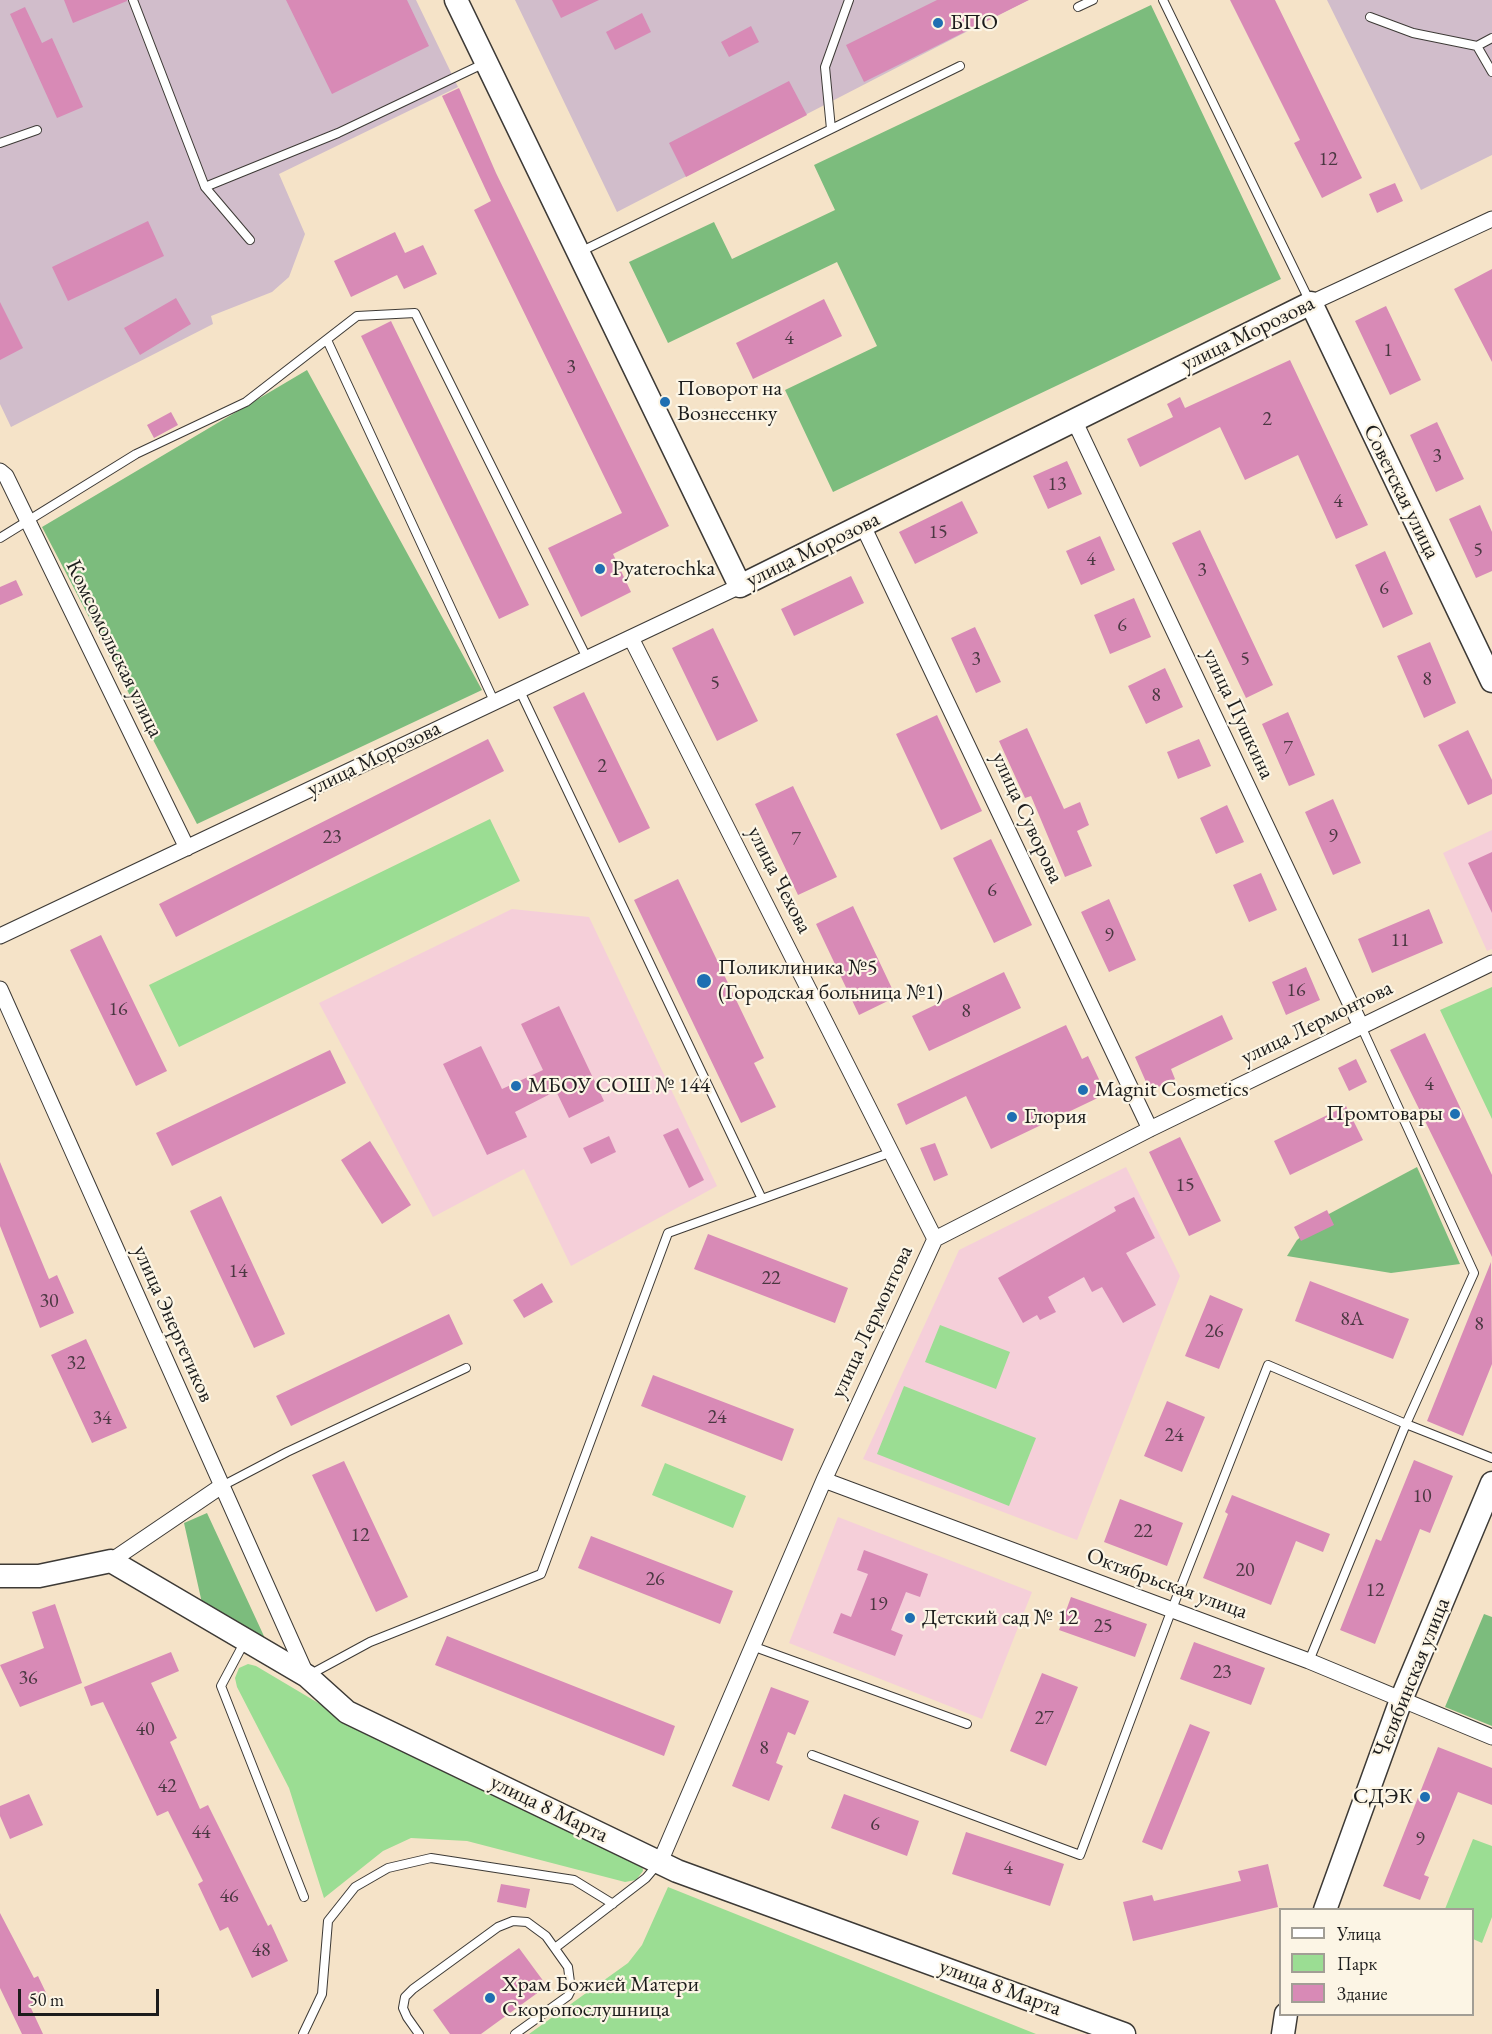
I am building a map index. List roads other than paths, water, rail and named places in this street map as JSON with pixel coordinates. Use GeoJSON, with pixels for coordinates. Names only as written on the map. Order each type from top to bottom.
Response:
{"type":"FeatureCollection","features":[{"type":"Feature","properties":{"kind":"street"},"geometry":{"type":"LineString","coordinates":[[456,0],[740,586]]}},
{"type":"Feature","properties":{"kind":"street","name":"улица Морозова"},"geometry":{"type":"LineString","coordinates":[[0,936],[740,586],[1311,303],[1492,219]]}},
{"type":"Feature","properties":{"kind":"street","name":"Советская улица"},"geometry":{"type":"LineString","coordinates":[[1311,303],[1492,681]]}},
{"type":"Feature","properties":{"kind":"street","name":"улица Пушкина"},"geometry":{"type":"LineString","coordinates":[[1074,420],[1361,1026]]}},
{"type":"Feature","properties":{"kind":"street","name":"Комсомольская улица"},"geometry":{"type":"LineString","coordinates":[[0,471],[6,476],[187,848]]}},
{"type":"Feature","properties":{"kind":"street","name":"улица Суворова"},"geometry":{"type":"LineString","coordinates":[[863,526],[1150,1129]]}},
{"type":"Feature","properties":{"kind":"street","name":"улица Чехова"},"geometry":{"type":"LineString","coordinates":[[630,638],[935,1239]]}},
{"type":"Feature","properties":{"kind":"street","name":"улица Лермонтова"},"geometry":{"type":"LineString","coordinates":[[660,1862],[824,1480],[935,1239],[1150,1129],[1492,963]]}},
{"type":"Feature","properties":{"kind":"street","name":"улица Энергетиков"},"geometry":{"type":"LineString","coordinates":[[0,989],[220,1487],[307,1676]]}},
{"type":"Feature","properties":{"kind":"street","name":"Октябрьская улица"},"geometry":{"type":"LineString","coordinates":[[824,1480],[1309,1661],[1492,1737]]}},
{"type":"Feature","properties":{"kind":"street","name":"Челябинская улица"},"geometry":{"type":"LineString","coordinates":[[1325,1908],[1401,1700],[1492,1483]]}},
{"type":"Feature","properties":{"kind":"street"},"geometry":{"type":"LineString","coordinates":[[0,1576],[39,1576],[111,1561],[220,1487]]}},
{"type":"Feature","properties":{"kind":"street","name":"улица 8 Марта"},"geometry":{"type":"LineString","coordinates":[[111,1561],[307,1676],[347,1712],[660,1862],[1124,2034]]}},
{"type":"Feature","properties":{"kind":"street"},"geometry":{"type":"LineString","coordinates":[[1282,2034],[1286,2016]]}},
{"type":"Feature","properties":{"kind":"lane"},"geometry":{"type":"LineString","coordinates":[[133,0],[205,187],[250,240]]}},
{"type":"Feature","properties":{"kind":"lane"},"geometry":{"type":"LineString","coordinates":[[831,129],[825,67],[849,0]]}},
{"type":"Feature","properties":{"kind":"lane"},"geometry":{"type":"LineString","coordinates":[[1078,7],[1093,0]]}},
{"type":"Feature","properties":{"kind":"lane"},"geometry":{"type":"LineString","coordinates":[[1163,0],[1311,303]]}},
{"type":"Feature","properties":{"kind":"lane"},"geometry":{"type":"LineString","coordinates":[[1370,17],[1413,33],[1477,46],[1492,38]]}},
{"type":"Feature","properties":{"kind":"lane"},"geometry":{"type":"LineString","coordinates":[[1477,46],[1492,72]]}},
{"type":"Feature","properties":{"kind":"lane"},"geometry":{"type":"LineString","coordinates":[[205,187],[338,133],[486,63]]}},
{"type":"Feature","properties":{"kind":"lane"},"geometry":{"type":"LineString","coordinates":[[578,253],[960,66]]}},
{"type":"Feature","properties":{"kind":"lane"},"geometry":{"type":"LineString","coordinates":[[0,143],[37,130]]}},
{"type":"Feature","properties":{"kind":"lane"},"geometry":{"type":"LineString","coordinates":[[0,538],[135,454],[246,402],[357,316],[415,313],[587,658]]}},
{"type":"Feature","properties":{"kind":"lane"},"geometry":{"type":"LineString","coordinates":[[327,340],[494,701]]}},
{"type":"Feature","properties":{"kind":"lane"},"geometry":{"type":"LineString","coordinates":[[519,689],[762,1199]]}},
{"type":"Feature","properties":{"kind":"lane"},"geometry":{"type":"LineString","coordinates":[[1309,1661],[1406,1424],[1474,1273],[1361,1026]]}},
{"type":"Feature","properties":{"kind":"lane"},"geometry":{"type":"LineString","coordinates":[[307,1676],[370,1642],[541,1574],[668,1233],[892,1152]]}},
{"type":"Feature","properties":{"kind":"lane"},"geometry":{"type":"LineString","coordinates":[[812,1755],[1080,1855],[1172,1609],[1268,1365],[1492,1458]]}},
{"type":"Feature","properties":{"kind":"lane"},"geometry":{"type":"LineString","coordinates":[[220,1487],[287,1452],[466,1368]]}},
{"type":"Feature","properties":{"kind":"lane"},"geometry":{"type":"LineString","coordinates":[[246,1640],[221,1686],[304,1897]]}},
{"type":"Feature","properties":{"kind":"lane"},"geometry":{"type":"LineString","coordinates":[[752,1646],[967,1724]]}},
{"type":"Feature","properties":{"kind":"lane"},"geometry":{"type":"LineString","coordinates":[[303,2034],[322,1994],[328,1921],[355,1887],[388,1868],[431,1858],[574,1880],[613,1904]]}},
{"type":"Feature","properties":{"kind":"lane"},"geometry":{"type":"LineString","coordinates":[[555,1948],[646,1878],[660,1862]]}},
{"type":"Feature","properties":{"kind":"lane"},"geometry":{"type":"LineString","coordinates":[[419,2034],[403,2008],[405,1997],[498,1927],[513,1921],[527,1922],[546,1936],[568,1967],[572,1990],[568,1996],[515,2034]]}},
{"type":"Feature","properties":{"kind":"place","name":"БПО"},"geometry":{"type":"Point","coordinates":[938,23]}},
{"type":"Feature","properties":{"kind":"place","name":"Поворот на Вознесенку"},"geometry":{"type":"Point","coordinates":[665,402]}},
{"type":"Feature","properties":{"kind":"place","name":"Pyaterochka"},"geometry":{"type":"Point","coordinates":[600,569]}},
{"type":"Feature","properties":{"kind":"place","name":"Поликлиника №5 (Городская больница №1)"},"geometry":{"type":"Point","coordinates":[704,981]}},
{"type":"Feature","properties":{"kind":"place","name":"МБОУ СОШ № 144"},"geometry":{"type":"Point","coordinates":[516,1086]}},
{"type":"Feature","properties":{"kind":"place","name":"Magnit Cosmetics"},"geometry":{"type":"Point","coordinates":[1083,1090]}},
{"type":"Feature","properties":{"kind":"place","name":"Промтовары"},"geometry":{"type":"Point","coordinates":[1455,1114]}},
{"type":"Feature","properties":{"kind":"place","name":"Глория"},"geometry":{"type":"Point","coordinates":[1012,1117]}},
{"type":"Feature","properties":{"kind":"place","name":"Детский сад № 12"},"geometry":{"type":"Point","coordinates":[910,1618]}},
{"type":"Feature","properties":{"kind":"place","name":"СДЭК"},"geometry":{"type":"Point","coordinates":[1425,1797]}},
{"type":"Feature","properties":{"kind":"place","name":"Храм Божией Матери Скоропослушница"},"geometry":{"type":"Point","coordinates":[490,1998]}}]}
